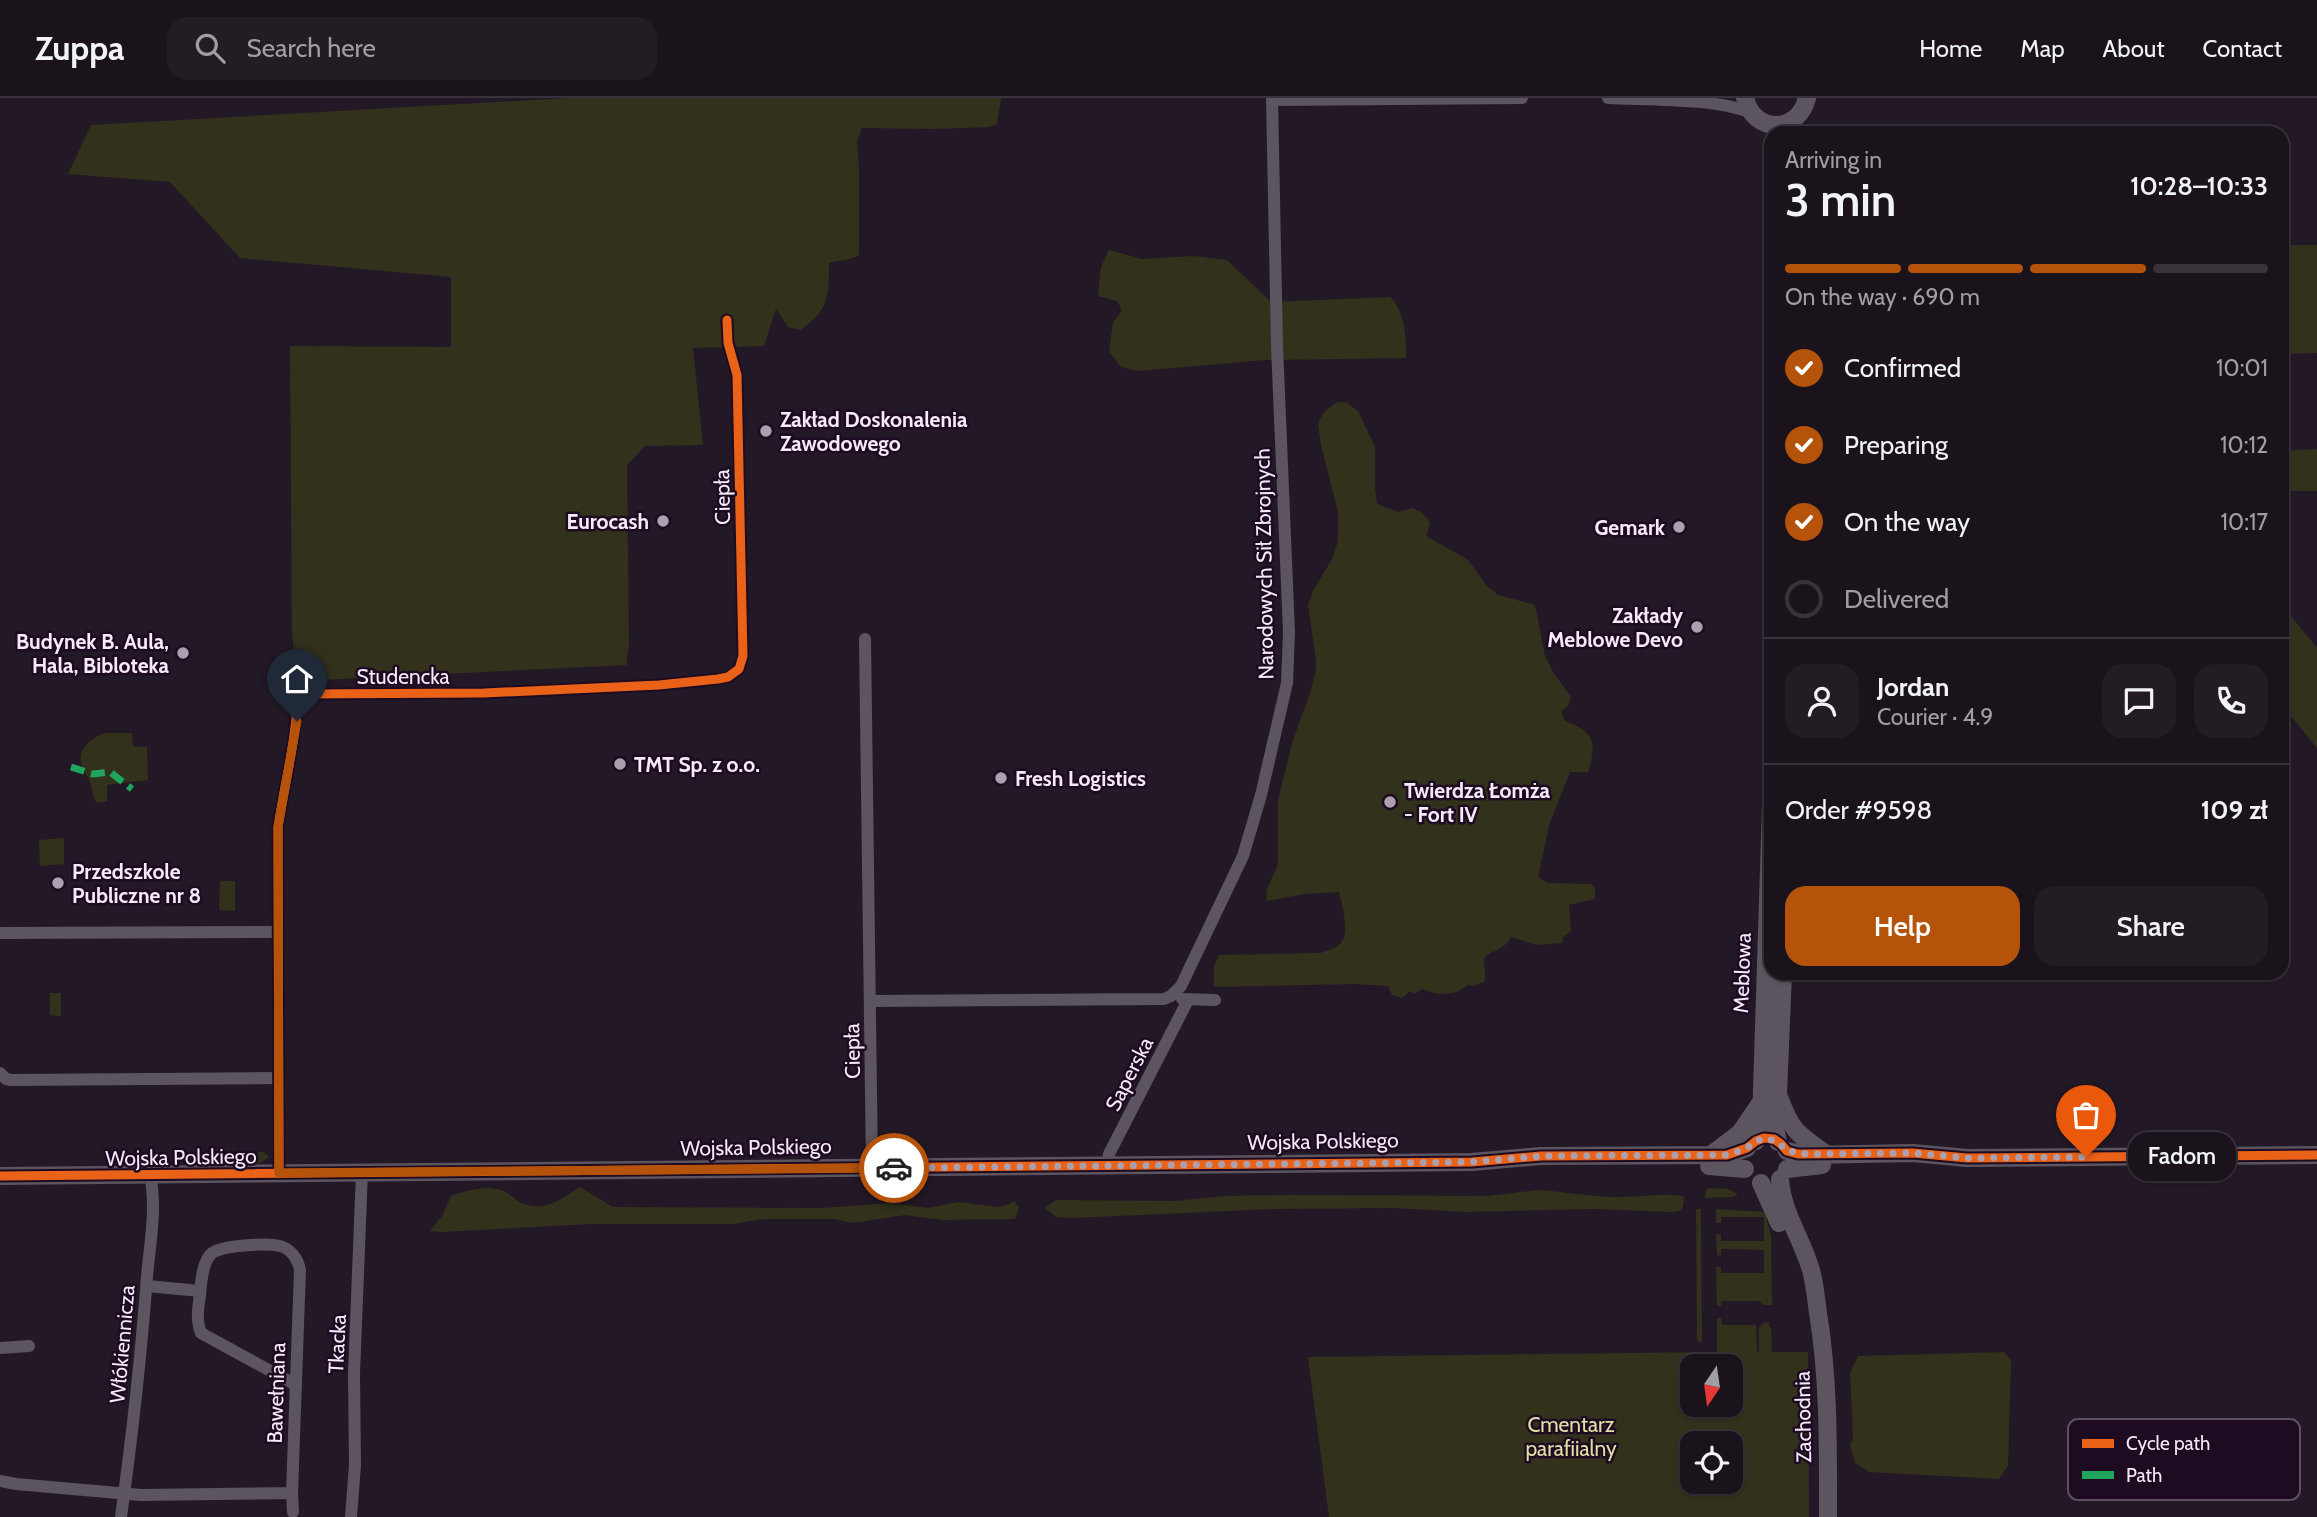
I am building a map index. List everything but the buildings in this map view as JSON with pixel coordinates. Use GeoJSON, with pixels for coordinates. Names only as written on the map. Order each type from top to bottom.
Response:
{"type":"FeatureCollection","features":[{"type":"Feature","properties":{"kind":"main road"},"geometry":{"type":"LineString","coordinates":[[1794,126],[1810,99]]}},
{"type":"Feature","properties":{"kind":"main road"},"geometry":{"type":"LineString","coordinates":[[1758,117],[1784,126]]}},
{"type":"Feature","properties":{"kind":"main road","name":"Meblowa"},"geometry":{"type":"LineString","coordinates":[[1751,1145],[1761,1122],[1765,980]]}},
{"type":"Feature","properties":{"kind":"main road","name":"Meblowa"},"geometry":{"type":"LineString","coordinates":[[1783,980],[1778,1094],[1774,1123],[1783,1160]]}},
{"type":"Feature","properties":{"kind":"main road"},"geometry":{"type":"LineString","coordinates":[[1778,1094],[1787,1121],[1793,1129],[1826,1154]]}},
{"type":"Feature","properties":{"kind":"main road"},"geometry":{"type":"LineString","coordinates":[[1710,1155],[1740,1133],[1760,1102]]}},
{"type":"Feature","properties":{"kind":"main road"},"geometry":{"type":"LineString","coordinates":[[1783,1160],[1773,1182],[1761,1183],[1752,1178],[1745,1169],[1744,1158],[1751,1145],[1765,1138],[1783,1160],[1807,1165],[1919,1165],[1967,1158]]}},
{"type":"Feature","properties":{"kind":"main road","name":"Wojska Polskiego"},"geometry":{"type":"LineString","coordinates":[[0,1176],[1472,1162],[1541,1156],[1733,1154],[1751,1145]]}},
{"type":"Feature","properties":{"kind":"main road"},"geometry":{"type":"LineString","coordinates":[[1783,1160],[1807,1154],[1913,1153],[1967,1158],[2317,1155]]}},
{"type":"Feature","properties":{"kind":"main road","name":"Zachodnia"},"geometry":{"type":"LineString","coordinates":[[1783,1160],[1782,1198],[1811,1271],[1826,1366],[1828,1517]]}},
{"type":"Feature","properties":{"kind":"main road","name":"Wojska Polskiego"},"geometry":{"type":"LineString","coordinates":[[1472,1162],[1549,1167],[1727,1166],[1745,1169]]}},
{"type":"Feature","properties":{"kind":"main road","name":"Zachodnia"},"geometry":{"type":"LineString","coordinates":[[1761,1183],[1819,1316]]}},
{"type":"Feature","properties":{"kind":"street"},"geometry":{"type":"LineString","coordinates":[[1273,99],[1521,98]]}},
{"type":"Feature","properties":{"kind":"street"},"geometry":{"type":"LineString","coordinates":[[1608,98],[1716,105],[1742,109],[1758,117]]}},
{"type":"Feature","properties":{"kind":"street","name":"Narodowych Sił Zbrojnych"},"geometry":{"type":"LineString","coordinates":[[1171,996],[1181,985],[1243,856],[1261,795],[1287,683],[1288,608],[1277,345],[1273,99]]}},
{"type":"Feature","properties":{"kind":"street","name":"Ciepła"},"geometry":{"type":"LineString","coordinates":[[727,320],[727,343],[737,375],[743,656],[742,664],[735,673]]}},
{"type":"Feature","properties":{"kind":"street","name":"Ciepła"},"geometry":{"type":"LineString","coordinates":[[865,639],[872,1168]]}},
{"type":"Feature","properties":{"kind":"street","name":"Studencka"},"geometry":{"type":"LineString","coordinates":[[279,1173],[278,827],[285,778],[296,732],[298,694],[470,693],[646,686],[718,680],[735,673]]}},
{"type":"Feature","properties":{"kind":"street"},"geometry":{"type":"LineString","coordinates":[[0,933],[278,932]]}},
{"type":"Feature","properties":{"kind":"street"},"geometry":{"type":"LineString","coordinates":[[870,1001],[1154,1000],[1171,996],[1188,1000],[1215,1000]]}},
{"type":"Feature","properties":{"kind":"street","name":"Saperska"},"geometry":{"type":"LineString","coordinates":[[1108,1166],[1109,1154],[1188,1000]]}},
{"type":"Feature","properties":{"kind":"street"},"geometry":{"type":"LineString","coordinates":[[0,1073],[11,1080],[279,1078]]}},
{"type":"Feature","properties":{"kind":"street","name":"Tkacka"},"geometry":{"type":"LineString","coordinates":[[351,1517],[355,1465],[354,1374],[362,1172]]}},
{"type":"Feature","properties":{"kind":"street","name":"Włókiennicza"},"geometry":{"type":"LineString","coordinates":[[121,1517],[147,1286],[154,1193],[150,1175]]}},
{"type":"Feature","properties":{"kind":"street","name":"Bawełniana"},"geometry":{"type":"LineString","coordinates":[[200,1291],[208,1258],[221,1248],[278,1246],[295,1256],[300,1269],[293,1512]]}},
{"type":"Feature","properties":{"kind":"street"},"geometry":{"type":"LineString","coordinates":[[147,1286],[200,1291],[198,1323],[204,1335],[296,1385]]}},
{"type":"Feature","properties":{"kind":"street"},"geometry":{"type":"LineString","coordinates":[[0,1348],[29,1346]]}},
{"type":"Feature","properties":{"kind":"street"},"geometry":{"type":"LineString","coordinates":[[0,1481],[16,1485],[124,1494],[292,1493]]}},
{"type":"Feature","properties":{"kind":"green space"},"geometry":{"type":"Polygon","coordinates":[[[568,98],[1001,98],[997,124],[989,127],[862,128],[857,141],[859,255],[829,263],[827,294],[817,316],[800,330],[788,327],[776,309],[764,346],[693,348],[703,445],[645,446],[627,465],[629,644],[626,665],[299,681],[292,636],[290,346],[451,347],[451,277],[240,258],[170,182],[68,174],[91,125],[568,98]]]}},
{"type":"Feature","properties":{"kind":"green space"},"geometry":{"type":"Polygon","coordinates":[[[2289,245],[2317,245],[2317,353],[2289,354],[2289,245]]]}},
{"type":"Feature","properties":{"kind":"green space"},"geometry":{"type":"Polygon","coordinates":[[[1109,250],[1142,259],[1194,256],[1227,260],[1271,302],[1390,297],[1401,316],[1406,358],[1264,360],[1138,371],[1121,367],[1109,351],[1113,323],[1122,310],[1117,301],[1098,296],[1101,267],[1109,250]]]}},
{"type":"Feature","properties":{"kind":"green space"},"geometry":{"type":"Polygon","coordinates":[[[1337,402],[1347,403],[1358,411],[1375,447],[1377,504],[1398,512],[1412,508],[1421,512],[1430,525],[1426,536],[1468,560],[1487,586],[1498,595],[1535,605],[1545,656],[1571,697],[1568,706],[1561,711],[1565,721],[1588,734],[1593,746],[1588,772],[1570,772],[1550,822],[1538,877],[1548,883],[1591,884],[1595,889],[1595,899],[1569,905],[1571,931],[1563,937],[1562,943],[1537,945],[1511,937],[1505,945],[1484,958],[1484,982],[1474,986],[1467,985],[1452,993],[1440,994],[1423,989],[1414,994],[1410,991],[1402,998],[1392,995],[1388,986],[1355,984],[1214,987],[1214,966],[1219,955],[1320,953],[1339,945],[1344,938],[1344,918],[1339,892],[1304,894],[1267,901],[1266,891],[1278,864],[1278,800],[1293,740],[1316,670],[1308,605],[1332,559],[1338,541],[1338,512],[1318,424],[1323,413],[1337,402]]]}},
{"type":"Feature","properties":{"kind":"green space"},"geometry":{"type":"Polygon","coordinates":[[[2317,449],[2317,491],[2289,491],[2289,451],[2317,449]]]}},
{"type":"Feature","properties":{"kind":"green space"},"geometry":{"type":"Polygon","coordinates":[[[2289,614],[2317,648],[2317,748],[2289,714],[2289,614]]]}},
{"type":"Feature","properties":{"kind":"green space"},"geometry":{"type":"Polygon","coordinates":[[[105,733],[132,733],[133,746],[147,747],[148,780],[107,785],[107,801],[97,803],[82,766],[81,755],[90,741],[105,733]]]}},
{"type":"Feature","properties":{"kind":"green space"},"geometry":{"type":"Polygon","coordinates":[[[64,838],[64,864],[40,866],[39,840],[64,838]]]}},
{"type":"Feature","properties":{"kind":"green space"},"geometry":{"type":"Polygon","coordinates":[[[220,881],[235,881],[235,911],[219,910],[220,881]]]}},
{"type":"Feature","properties":{"kind":"green space"},"geometry":{"type":"Polygon","coordinates":[[[50,993],[61,993],[61,1016],[50,1015],[50,993]]]}},
{"type":"Feature","properties":{"kind":"green space"},"geometry":{"type":"Polygon","coordinates":[[[260,1152],[269,1157],[258,1164],[245,1164],[247,1156],[260,1152]]]}},
{"type":"Feature","properties":{"kind":"green space"},"geometry":{"type":"Polygon","coordinates":[[[580,1187],[613,1207],[822,1208],[890,1203],[928,1208],[958,1202],[997,1207],[1014,1201],[1019,1208],[1015,1219],[942,1220],[905,1215],[853,1223],[834,1219],[764,1219],[733,1224],[590,1224],[430,1231],[442,1216],[451,1196],[463,1192],[482,1188],[495,1189],[504,1191],[524,1204],[540,1206],[554,1203],[580,1187]]]}},
{"type":"Feature","properties":{"kind":"green space"},"geometry":{"type":"Polygon","coordinates":[[[1706,1189],[1727,1189],[1738,1194],[1733,1197],[1705,1198],[1706,1189]]]}},
{"type":"Feature","properties":{"kind":"green space"},"geometry":{"type":"Polygon","coordinates":[[[1539,1190],[1612,1197],[1684,1197],[1680,1211],[1673,1212],[1593,1209],[1465,1212],[1394,1208],[1274,1209],[1073,1218],[1056,1217],[1045,1208],[1056,1200],[1174,1201],[1223,1196],[1289,1195],[1487,1196],[1539,1190]]]}},
{"type":"Feature","properties":{"kind":"green space"},"geometry":{"type":"Polygon","coordinates":[[[1696,1209],[1701,1209],[1702,1342],[1697,1341],[1696,1209]]]}},
{"type":"Feature","properties":{"kind":"green space"},"geometry":{"type":"Polygon","coordinates":[[[1716,1209],[1765,1212],[1771,1237],[1772,1305],[1763,1305],[1759,1301],[1722,1301],[1721,1306],[1717,1306],[1716,1267],[1721,1267],[1721,1273],[1764,1273],[1764,1250],[1721,1249],[1721,1256],[1717,1255],[1716,1234],[1721,1234],[1721,1241],[1764,1241],[1764,1217],[1721,1217],[1721,1223],[1716,1223],[1716,1209]]]}},
{"type":"Feature","properties":{"kind":"green space","name":"Cmentarz parafiialny"},"geometry":{"type":"Polygon","coordinates":[[[1717,1318],[1721,1318],[1722,1325],[1756,1325],[1759,1352],[1759,1327],[1769,1322],[1772,1352],[1808,1352],[1809,1517],[1329,1517],[1308,1357],[1717,1352],[1717,1318]]]}},
{"type":"Feature","properties":{"kind":"green space"},"geometry":{"type":"Polygon","coordinates":[[[2005,1352],[2011,1361],[2008,1466],[1999,1479],[1869,1472],[1855,1463],[1850,1445],[1853,1438],[1850,1373],[1858,1356],[2005,1352]]]}},
{"type":"Feature","properties":{"kind":"marked path"},"geometry":{"type":"LineString","coordinates":[[71,767],[93,774],[110,772],[132,789]]}},
{"type":"Feature","properties":{"kind":"cycle path"},"geometry":{"type":"LineString","coordinates":[[279,1173],[278,827],[293,744],[298,694],[484,693],[659,685],[718,679],[728,677],[739,669],[743,656],[737,375],[728,343],[727,320]]}},
{"type":"Feature","properties":{"kind":"cycle path"},"geometry":{"type":"LineString","coordinates":[[0,1176],[1472,1162],[1541,1156],[1727,1155],[1764,1138],[1774,1139],[1787,1151],[1798,1154],[1913,1153],[1967,1158],[2317,1155]]}},
{"type":"Feature","properties":{"kind":"way so far"},"geometry":{"type":"LineString","coordinates":[[894,1168],[1472,1162],[1541,1156],[1727,1155],[1765,1138],[1774,1139],[1787,1151],[1798,1154],[1913,1153],[1967,1158],[2086,1157]]}},
{"type":"Feature","properties":{"kind":"place","name":"Zakład Doskonalenia Zawodowego"},"geometry":{"type":"Point","coordinates":[766,431]}},
{"type":"Feature","properties":{"kind":"place","name":"Eurocash"},"geometry":{"type":"Point","coordinates":[663,521]}},
{"type":"Feature","properties":{"kind":"place","name":"Gemark"},"geometry":{"type":"Point","coordinates":[1679,527]}},
{"type":"Feature","properties":{"kind":"place","name":"Zakłady Meblowe Devo"},"geometry":{"type":"Point","coordinates":[1697,627]}},
{"type":"Feature","properties":{"kind":"place","name":"Budynek B. Aula, Hala, Bibloteka"},"geometry":{"type":"Point","coordinates":[183,653]}},
{"type":"Feature","properties":{"kind":"place","name":"TMT Sp. z o.o."},"geometry":{"type":"Point","coordinates":[620,764]}},
{"type":"Feature","properties":{"kind":"place","name":"Fresh Logistics"},"geometry":{"type":"Point","coordinates":[1001,778]}},
{"type":"Feature","properties":{"kind":"place","name":"Twierdza Łomża - Fort IV"},"geometry":{"type":"Point","coordinates":[1390,802]}},
{"type":"Feature","properties":{"kind":"place","name":"Przedszkole Publiczne nr 8"},"geometry":{"type":"Point","coordinates":[58,883]}},
{"type":"Feature","properties":{"kind":"place","name":"Fadom"},"geometry":{"type":"Point","coordinates":[2086,1157]}},
{"type":"Feature","properties":{"kind":"route"},"geometry":{"type":"LineString","coordinates":[[297,721],[278,827],[279,1173],[894,1168]]}}]}
